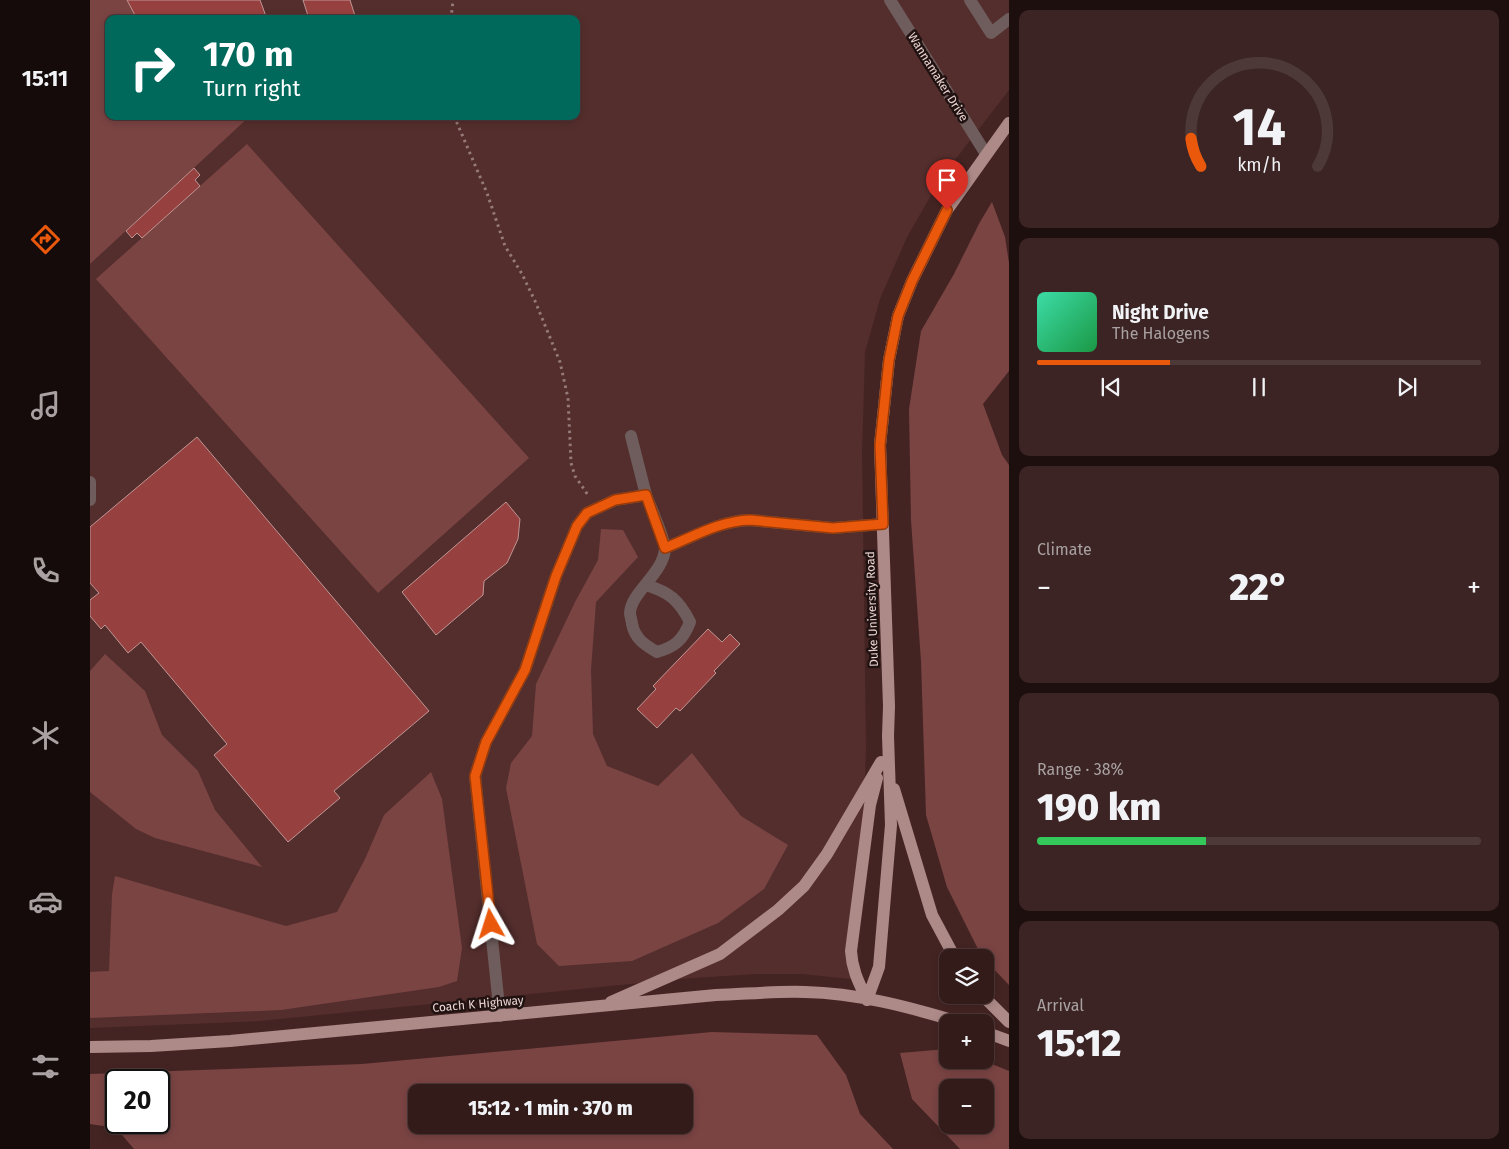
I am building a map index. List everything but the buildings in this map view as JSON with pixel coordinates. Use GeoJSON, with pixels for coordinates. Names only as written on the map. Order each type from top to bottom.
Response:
{"type":"FeatureCollection","features":[{"type":"Feature","properties":{"kind":"main road","name":"Duke University Road"},"geometry":{"type":"LineString","coordinates":[[867,1000],[879,967],[891,825],[885,767],[889,706],[880,445],[889,360],[898,316],[912,281],[947,210],[1009,123]]}},
{"type":"Feature","properties":{"kind":"main road","name":"Duke University Road"},"geometry":{"type":"LineString","coordinates":[[867,1000],[855,976],[851,951],[870,805],[885,767]]}},
{"type":"Feature","properties":{"kind":"main road"},"geometry":{"type":"LineString","coordinates":[[885,767],[932,915],[950,949]]}},
{"type":"Feature","properties":{"kind":"main road"},"geometry":{"type":"LineString","coordinates":[[600,1007],[720,954],[778,910],[804,886],[885,767]]}},
{"type":"Feature","properties":{"kind":"main road","name":"Coach K Highway"},"geometry":{"type":"LineString","coordinates":[[90,1047],[152,1046],[230,1041],[716,995],[776,992],[805,992],[867,1000],[909,1007],[939,1016]]}},
{"type":"Feature","properties":{"kind":"main road"},"geometry":{"type":"LineString","coordinates":[[991,1004],[1009,1022]]}},
{"type":"Feature","properties":{"kind":"main road"},"geometry":{"type":"LineString","coordinates":[[994,1035],[1009,1041]]}},
{"type":"Feature","properties":{"kind":"street","name":"Wannamaker Drive"},"geometry":{"type":"LineString","coordinates":[[890,0],[986,154]]}},
{"type":"Feature","properties":{"kind":"street"},"geometry":{"type":"LineString","coordinates":[[970,0],[991,33],[1009,19]]}},
{"type":"Feature","properties":{"kind":"street"},"geometry":{"type":"LineString","coordinates":[[631,436],[646,495],[665,548],[660,567],[646,585],[633,603],[630,612],[633,629],[641,642],[657,652],[670,648],[685,635],[690,622],[683,607],[664,591],[646,585]]}},
{"type":"Feature","properties":{"kind":"street"},"geometry":{"type":"LineString","coordinates":[[90,482],[90,500]]}},
{"type":"Feature","properties":{"kind":"street"},"geometry":{"type":"LineString","coordinates":[[500,1016],[475,776],[486,742],[525,670],[556,576],[577,526],[587,513],[615,500],[646,495]]}},
{"type":"Feature","properties":{"kind":"street"},"geometry":{"type":"LineString","coordinates":[[665,548],[705,530],[737,520],[833,528],[883,524]]}},
{"type":"Feature","properties":{"kind":"path"},"geometry":{"type":"LineString","coordinates":[[452,15],[453,0]]}},
{"type":"Feature","properties":{"kind":"path"},"geometry":{"type":"LineString","coordinates":[[456,120],[487,193],[505,246],[522,274],[535,301],[560,362],[568,398],[570,463],[575,476],[600,507]]}},
{"type":"Feature","properties":{"kind":"shaded area"},"geometry":{"type":"Polygon","coordinates":[[[90,0],[1009,0],[1009,90],[941,178],[907,237],[880,299],[865,352],[862,452],[866,748],[864,816],[851,979],[802,974],[755,974],[680,979],[260,1021],[90,1028],[90,0]]]}},
{"type":"Feature","properties":{"kind":"shaded area"},"geometry":{"type":"Polygon","coordinates":[[[90,0],[260,0],[266,15],[105,15],[105,120],[246,120],[90,264],[90,0]]]}},
{"type":"Feature","properties":{"kind":"shaded area"},"geometry":{"type":"Polygon","coordinates":[[[247,144],[529,458],[378,593],[96,279],[247,144]]]}},
{"type":"Feature","properties":{"kind":"shaded area"},"geometry":{"type":"Polygon","coordinates":[[[992,202],[1005,237],[1009,263],[1009,371],[983,404],[1002,455],[1009,465],[1009,985],[994,969],[994,949],[978,949],[947,887],[926,815],[921,661],[911,520],[909,409],[921,331],[954,274],[992,202]]]}},
{"type":"Feature","properties":{"kind":"shaded area"},"geometry":{"type":"Polygon","coordinates":[[[601,529],[623,530],[638,557],[596,602],[591,670],[593,734],[607,766],[658,786],[692,753],[741,816],[788,845],[764,889],[718,923],[632,961],[559,966],[537,944],[506,788],[511,763],[532,736],[536,684],[575,602],[598,560],[601,529]]]}},
{"type":"Feature","properties":{"kind":"shaded area"},"geometry":{"type":"Polygon","coordinates":[[[105,654],[145,691],[162,735],[198,771],[215,810],[262,867],[155,838],[136,829],[90,792],[90,671],[105,654]]]}},
{"type":"Feature","properties":{"kind":"shaded area"},"geometry":{"type":"Polygon","coordinates":[[[431,772],[442,799],[462,948],[457,981],[439,987],[281,1010],[90,1018],[90,972],[109,971],[112,894],[115,876],[286,926],[337,912],[365,859],[384,815],[431,772]]]}},
{"type":"Feature","properties":{"kind":"shaded area"},"geometry":{"type":"Polygon","coordinates":[[[712,1032],[817,1035],[846,1075],[860,1114],[893,1149],[134,1149],[121,1134],[170,1134],[170,1071],[362,1064],[712,1032]]]}},
{"type":"Feature","properties":{"kind":"shaded area"},"geometry":{"type":"Polygon","coordinates":[[[939,1050],[939,1069],[994,1069],[994,1065],[1009,1071],[1009,1149],[960,1149],[946,1134],[994,1134],[994,1079],[939,1079],[939,1127],[912,1099],[900,1053],[939,1050]]]}},
{"type":"Feature","properties":{"kind":"shaded area"},"geometry":{"type":"Polygon","coordinates":[[[105,1073],[105,1126],[90,1124],[90,1074],[105,1073]]]}},
{"type":"Feature","properties":{"kind":"route"},"geometry":{"type":"LineString","coordinates":[[491,924],[475,776],[486,742],[525,670],[556,576],[577,526],[587,513],[615,500],[646,495],[665,548],[687,540],[705,530],[737,520],[833,528],[883,524],[880,445],[889,360],[898,316],[912,281],[947,210]]}}]}
